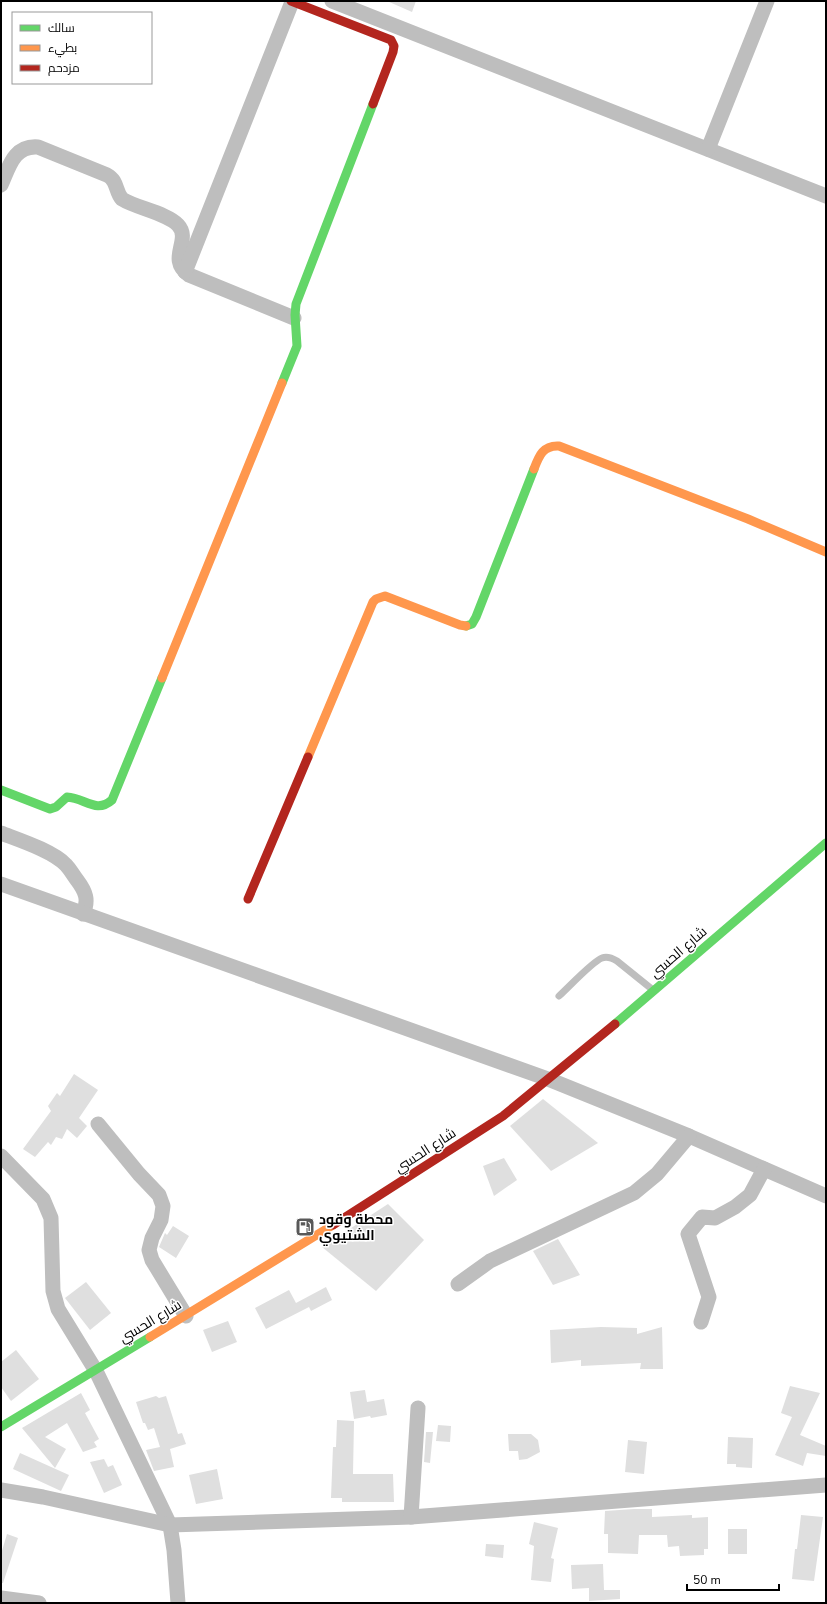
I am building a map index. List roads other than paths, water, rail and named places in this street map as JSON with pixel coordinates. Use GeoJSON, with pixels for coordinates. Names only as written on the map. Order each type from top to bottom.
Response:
{"type":"FeatureCollection","features":[{"type":"Feature","properties":{"kind":"street"},"geometry":{"type":"LineString","coordinates":[[1,790],[50,809],[56,807],[67,797],[78,797],[88,804],[98,807],[106,806],[112,800],[297,346],[294,309],[393,52],[394,46],[391,40],[292,1],[185,272]]}},
{"type":"Feature","properties":{"kind":"street"},"geometry":{"type":"LineString","coordinates":[[332,1],[826,196]]}},
{"type":"Feature","properties":{"kind":"street"},"geometry":{"type":"LineString","coordinates":[[703,147],[757,1]]}},
{"type":"Feature","properties":{"kind":"street"},"geometry":{"type":"LineString","coordinates":[[703,147],[767,1]]}},
{"type":"Feature","properties":{"kind":"street"},"geometry":{"type":"LineString","coordinates":[[1,185],[14,156],[21,150],[32,146],[38,147],[111,177],[116,184],[119,196],[122,199],[172,220],[181,228],[183,233],[178,259],[185,272],[294,318]]}},
{"type":"Feature","properties":{"kind":"street"},"geometry":{"type":"LineString","coordinates":[[248,898],[373,602],[376,598],[384,596],[460,625],[464,626],[472,624],[540,454],[545,448],[554,445],[559,446],[748,519],[826,552]]}},
{"type":"Feature","properties":{"kind":"street"},"geometry":{"type":"LineString","coordinates":[[1,833],[52,855],[65,864],[82,886],[86,896],[87,905],[83,914]]}},
{"type":"Feature","properties":{"kind":"street","name":"شارع الحسي"},"geometry":{"type":"LineString","coordinates":[[1,1427],[309,1241],[503,1116],[654,991],[826,843]]}},
{"type":"Feature","properties":{"kind":"street"},"geometry":{"type":"LineString","coordinates":[[1,884],[548,1080],[689,1136],[826,1195]]}},
{"type":"Feature","properties":{"kind":"street"},"geometry":{"type":"LineString","coordinates":[[98,1124],[139,1174],[159,1195],[163,1206],[161,1220],[152,1238],[149,1250],[152,1260],[186,1316]]}},
{"type":"Feature","properties":{"kind":"street"},"geometry":{"type":"LineString","coordinates":[[458,1284],[490,1261],[634,1193],[657,1174],[689,1136]]}},
{"type":"Feature","properties":{"kind":"street"},"geometry":{"type":"LineString","coordinates":[[1,1156],[43,1199],[51,1218],[53,1291],[58,1309],[96,1371],[170,1525],[174,1550],[178,1603]]}},
{"type":"Feature","properties":{"kind":"street"},"geometry":{"type":"LineString","coordinates":[[701,1322],[709,1297],[688,1234],[702,1217],[715,1218],[735,1207],[750,1195],[764,1169]]}},
{"type":"Feature","properties":{"kind":"street"},"geometry":{"type":"LineString","coordinates":[[411,1516],[418,1408]]}},
{"type":"Feature","properties":{"kind":"street"},"geometry":{"type":"LineString","coordinates":[[1,1490],[43,1497],[170,1525],[411,1516],[826,1485]]}},
{"type":"Feature","properties":{"kind":"street"},"geometry":{"type":"LineString","coordinates":[[1,1598],[39,1603]]}},
{"type":"Feature","properties":{"kind":"lane"},"geometry":{"type":"LineString","coordinates":[[559,996],[596,961],[606,957],[617,961],[654,991]]}},
{"type":"Feature","properties":{"kind":"place","name":"محطة وقود الشتيوي"},"geometry":{"type":"Point","coordinates":[305,1227]}}]}
